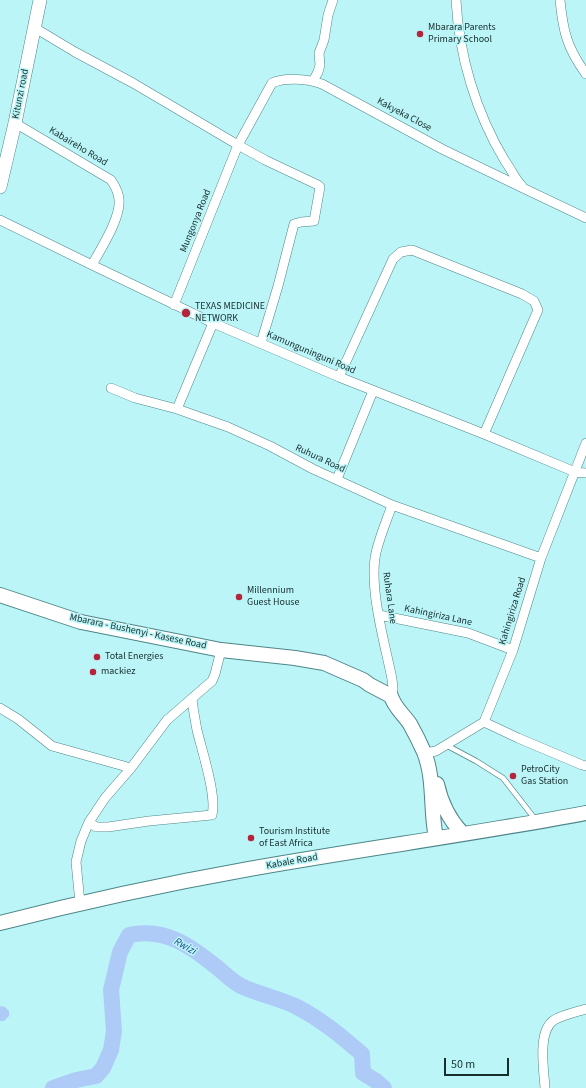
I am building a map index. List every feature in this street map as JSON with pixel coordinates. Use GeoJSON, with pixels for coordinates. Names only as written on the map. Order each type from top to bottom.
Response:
{"type":"FeatureCollection","features":[{"type":"Feature","properties":{"kind":"main road","name":"Mbarara - Bushenyi - Kasese Road"},"geometry":{"type":"LineString","coordinates":[[0,595],[81,622],[222,650],[254,653],[283,653],[318,657],[357,669],[394,694],[401,702],[421,733],[440,797],[453,823],[462,833]]}},
{"type":"Feature","properties":{"kind":"main road","name":"Mbarara - Bushenyi - Kasese Road"},"geometry":{"type":"LineString","coordinates":[[427,752],[436,838]]}},
{"type":"Feature","properties":{"kind":"main road"},"geometry":{"type":"LineString","coordinates":[[410,842],[418,836],[425,827],[432,805]]}},
{"type":"Feature","properties":{"kind":"main road","name":"Kabale Road"},"geometry":{"type":"LineString","coordinates":[[0,923],[80,903],[248,869],[586,813]]}},
{"type":"Feature","properties":{"kind":"street","name":"Kitunzi road"},"geometry":{"type":"LineString","coordinates":[[0,187],[15,123],[40,0]]}},
{"type":"Feature","properties":{"kind":"street"},"geometry":{"type":"LineString","coordinates":[[313,81],[320,65],[319,53],[324,40],[328,15],[333,0]]}},
{"type":"Feature","properties":{"kind":"street"},"geometry":{"type":"LineString","coordinates":[[456,0],[462,53],[473,88],[485,120],[498,148],[518,182],[525,189]]}},
{"type":"Feature","properties":{"kind":"street"},"geometry":{"type":"LineString","coordinates":[[560,0],[562,22],[567,43],[586,74]]}},
{"type":"Feature","properties":{"kind":"street"},"geometry":{"type":"LineString","coordinates":[[34,28],[133,83],[265,160],[318,184],[320,187],[314,221],[294,224],[261,344]]}},
{"type":"Feature","properties":{"kind":"street","name":"Kakyeka Close"},"geometry":{"type":"LineString","coordinates":[[238,145],[272,83],[278,80],[313,81],[322,84],[442,149],[586,218]]}},
{"type":"Feature","properties":{"kind":"street","name":"Kabaireho Road"},"geometry":{"type":"LineString","coordinates":[[15,123],[111,180],[117,190],[120,200],[119,211],[92,265]]}},
{"type":"Feature","properties":{"kind":"street","name":"Mungonya Road"},"geometry":{"type":"LineString","coordinates":[[174,305],[238,145]]}},
{"type":"Feature","properties":{"kind":"street","name":"Kamunguninguni Road"},"geometry":{"type":"LineString","coordinates":[[0,220],[174,305],[339,378],[484,434],[575,472],[586,473]]}},
{"type":"Feature","properties":{"kind":"street"},"geometry":{"type":"LineString","coordinates":[[339,378],[393,260],[401,252],[412,250],[522,294],[534,300],[538,310],[484,434]]}},
{"type":"Feature","properties":{"kind":"street"},"geometry":{"type":"LineString","coordinates":[[177,409],[213,323]]}},
{"type":"Feature","properties":{"kind":"street","name":"Ruhura Road"},"geometry":{"type":"LineString","coordinates":[[111,388],[135,398],[177,409],[228,427],[270,446],[313,469],[392,505],[541,558]]}},
{"type":"Feature","properties":{"kind":"street"},"geometry":{"type":"LineString","coordinates":[[337,479],[372,391]]}},
{"type":"Feature","properties":{"kind":"street","name":"Kahingiriza Road"},"geometry":{"type":"LineString","coordinates":[[484,722],[513,650],[541,558],[586,443]]}},
{"type":"Feature","properties":{"kind":"street","name":"Ruhara Lane"},"geometry":{"type":"LineString","coordinates":[[392,505],[375,555],[374,570],[379,615],[392,693]]}},
{"type":"Feature","properties":{"kind":"street","name":"Kahingiriza Lane"},"geometry":{"type":"LineString","coordinates":[[379,615],[468,633],[513,650]]}},
{"type":"Feature","properties":{"kind":"street"},"geometry":{"type":"LineString","coordinates":[[80,903],[76,862],[81,841],[89,822],[105,798],[131,768],[167,720],[212,682],[222,650]]}},
{"type":"Feature","properties":{"kind":"street"},"geometry":{"type":"LineString","coordinates":[[89,822],[96,827],[108,827],[149,821],[212,815],[213,809],[210,784],[197,729],[192,699]]}},
{"type":"Feature","properties":{"kind":"street"},"geometry":{"type":"LineString","coordinates":[[0,708],[18,719],[52,746],[131,768]]}},
{"type":"Feature","properties":{"kind":"street"},"geometry":{"type":"LineString","coordinates":[[427,752],[436,751],[484,722],[518,738],[586,766]]}},
{"type":"Feature","properties":{"kind":"street"},"geometry":{"type":"LineString","coordinates":[[545,1088],[543,1056],[544,1035],[548,1027],[554,1020],[586,1009]]}},
{"type":"Feature","properties":{"kind":"lane"},"geometry":{"type":"LineString","coordinates":[[446,745],[503,778],[537,822]]}},
{"type":"Feature","properties":{"kind":"water"},"geometry":{"type":"Polygon","coordinates":[[[0,1006],[5,1007],[9,1011],[9,1016],[4,1021],[0,1021],[0,1006]]]}},
{"type":"Feature","properties":{"kind":"waterway","name":"Rwizi"},"geometry":{"type":"LineString","coordinates":[[53,1088],[76,1080],[96,1076],[103,1068],[111,1050],[114,1031],[111,990],[120,952],[129,935],[142,933],[167,936],[178,941],[199,953],[238,984],[288,1003],[313,1016],[362,1054],[363,1073],[384,1088]]}},
{"type":"Feature","properties":{"kind":"place","name":"Mbarara Parents Primary School"},"geometry":{"type":"Point","coordinates":[420,34]}},
{"type":"Feature","properties":{"kind":"place","name":"TEXAS MEDICINE NETWORK"},"geometry":{"type":"Point","coordinates":[186,313]}},
{"type":"Feature","properties":{"kind":"place","name":"Millennium Guest House"},"geometry":{"type":"Point","coordinates":[239,597]}},
{"type":"Feature","properties":{"kind":"place","name":"Total Energies"},"geometry":{"type":"Point","coordinates":[97,657]}},
{"type":"Feature","properties":{"kind":"place","name":"mackiez"},"geometry":{"type":"Point","coordinates":[93,672]}},
{"type":"Feature","properties":{"kind":"place","name":"PetroCity Gas Station"},"geometry":{"type":"Point","coordinates":[513,776]}},
{"type":"Feature","properties":{"kind":"place","name":"Tourism Institute of East Africa"},"geometry":{"type":"Point","coordinates":[251,838]}}]}
